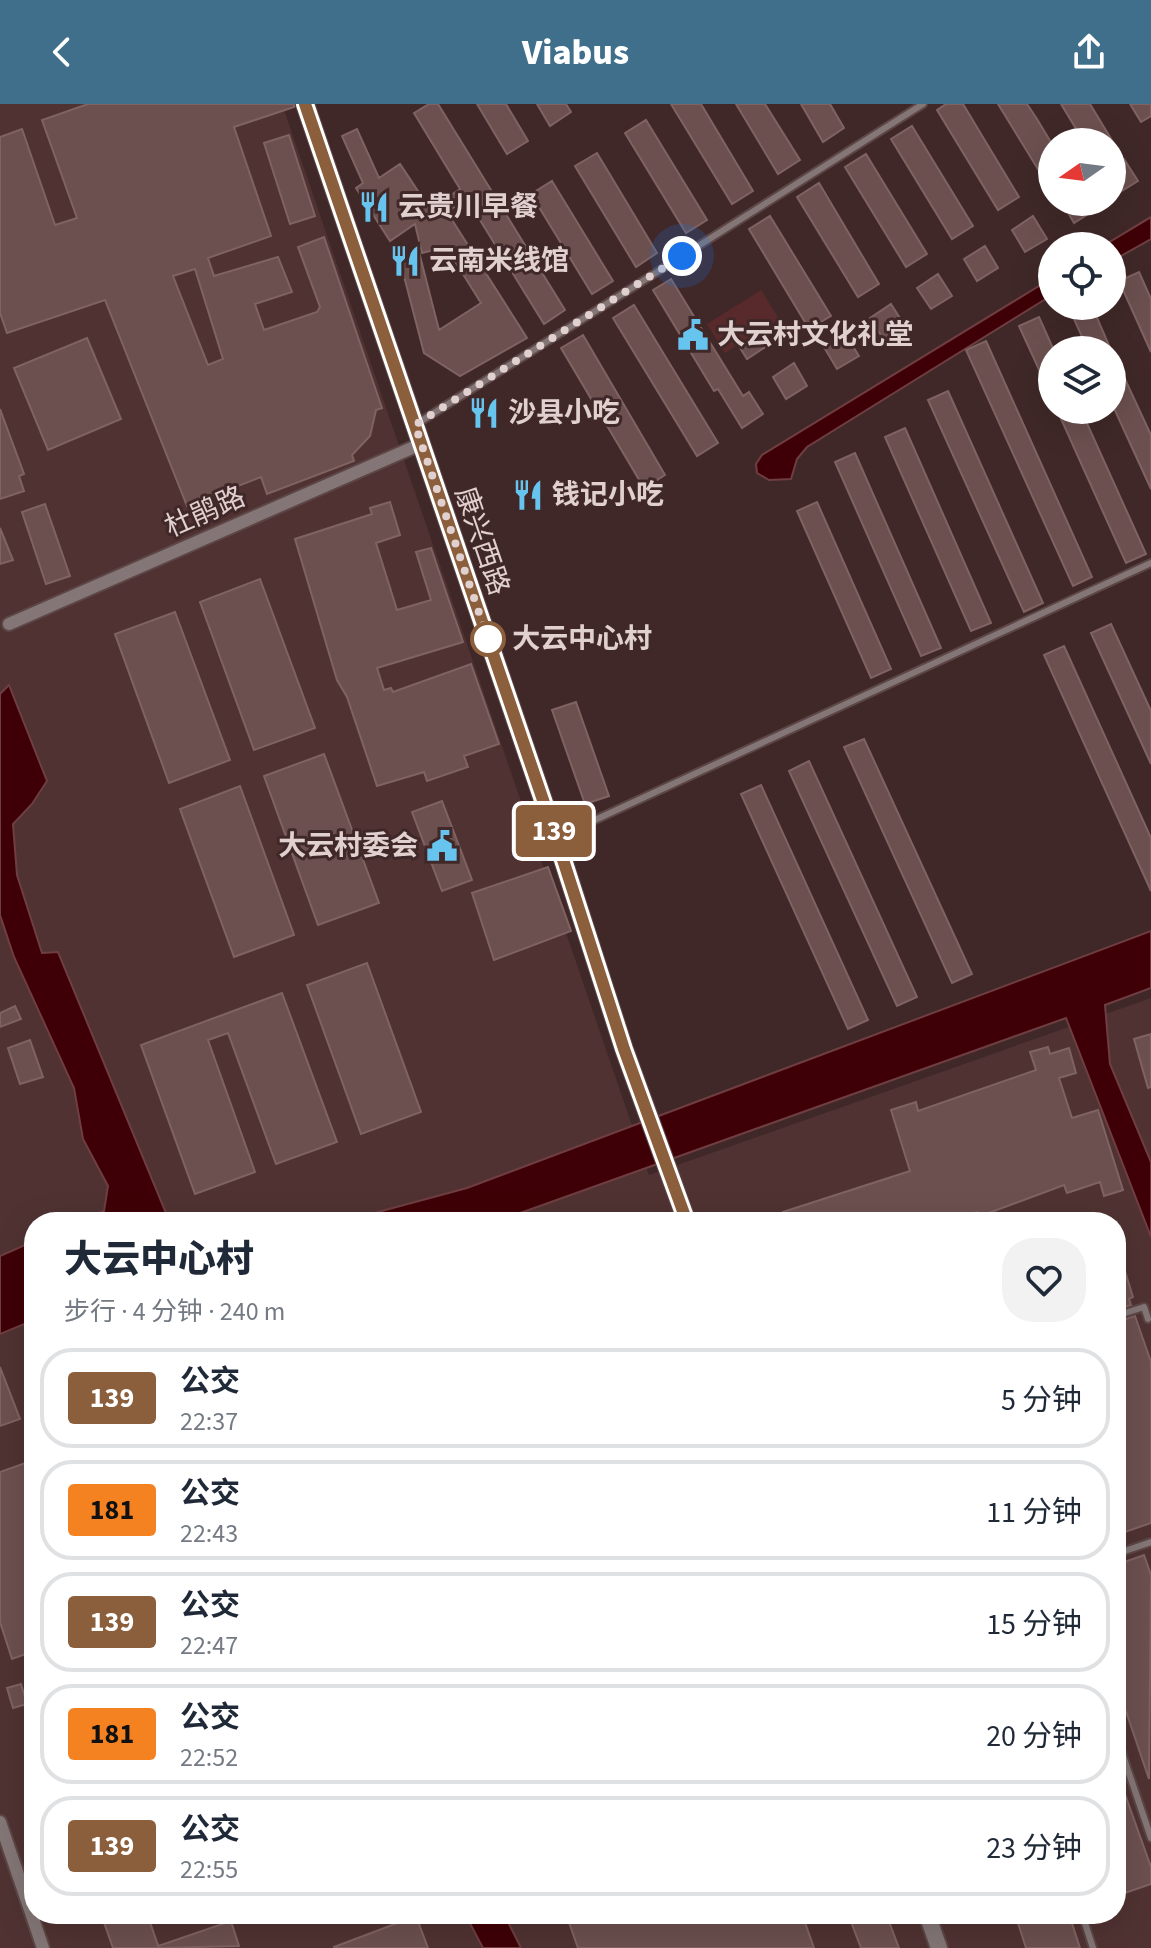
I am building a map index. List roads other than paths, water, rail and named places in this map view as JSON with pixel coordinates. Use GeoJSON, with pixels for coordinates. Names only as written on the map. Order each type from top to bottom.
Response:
{"type":"FeatureCollection","features":[{"type":"Feature","properties":{"kind":"street","name":"康兴西路"},"geometry":{"type":"LineString","coordinates":[[305,104],[556,838],[624,1049],[683,1212]]}},
{"type":"Feature","properties":{"kind":"street","name":"杜鹃路"},"geometry":{"type":"LineString","coordinates":[[9,624],[421,444]]}},
{"type":"Feature","properties":{"kind":"street"},"geometry":{"type":"LineString","coordinates":[[0,1822],[24,1892]]}},
{"type":"Feature","properties":{"kind":"street"},"geometry":{"type":"LineString","coordinates":[[35,1924],[43,1948]]}},
{"type":"Feature","properties":{"kind":"street"},"geometry":{"type":"LineString","coordinates":[[931,1924],[939,1948]]}},
{"type":"Feature","properties":{"kind":"lane"},"geometry":{"type":"LineString","coordinates":[[415,425],[923,104]]}},
{"type":"Feature","properties":{"kind":"lane"},"geometry":{"type":"LineString","coordinates":[[556,838],[1151,563]]}},
{"type":"Feature","properties":{"kind":"lane"},"geometry":{"type":"LineString","coordinates":[[1126,1313],[1144,1307],[1150,1321]]}},
{"type":"Feature","properties":{"kind":"lane"},"geometry":{"type":"LineString","coordinates":[[1126,1551],[1151,1542]]}},
{"type":"Feature","properties":{"kind":"lane"},"geometry":{"type":"LineString","coordinates":[[1126,1764],[1151,1838]]}},
{"type":"Feature","properties":{"kind":"lane"},"geometry":{"type":"LineString","coordinates":[[1085,1924],[1093,1948]]}},
{"type":"Feature","properties":{"kind":"place","name":"云贵川早餐"},"geometry":{"type":"Point","coordinates":[374,207]}},
{"type":"Feature","properties":{"kind":"place","name":"云南米线馆"},"geometry":{"type":"Point","coordinates":[405,261]}},
{"type":"Feature","properties":{"kind":"place","name":"大云村文化礼堂"},"geometry":{"type":"Point","coordinates":[693,335]}},
{"type":"Feature","properties":{"kind":"place","name":"沙县小吃"},"geometry":{"type":"Point","coordinates":[484,413]}},
{"type":"Feature","properties":{"kind":"place","name":"钱记小吃"},"geometry":{"type":"Point","coordinates":[528,495]}},
{"type":"Feature","properties":{"kind":"place","name":"大云中心村"},"geometry":{"type":"Point","coordinates":[488,639]}},
{"type":"Feature","properties":{"kind":"place","name":"大云村委会"},"geometry":{"type":"Point","coordinates":[442,846]}}]}
